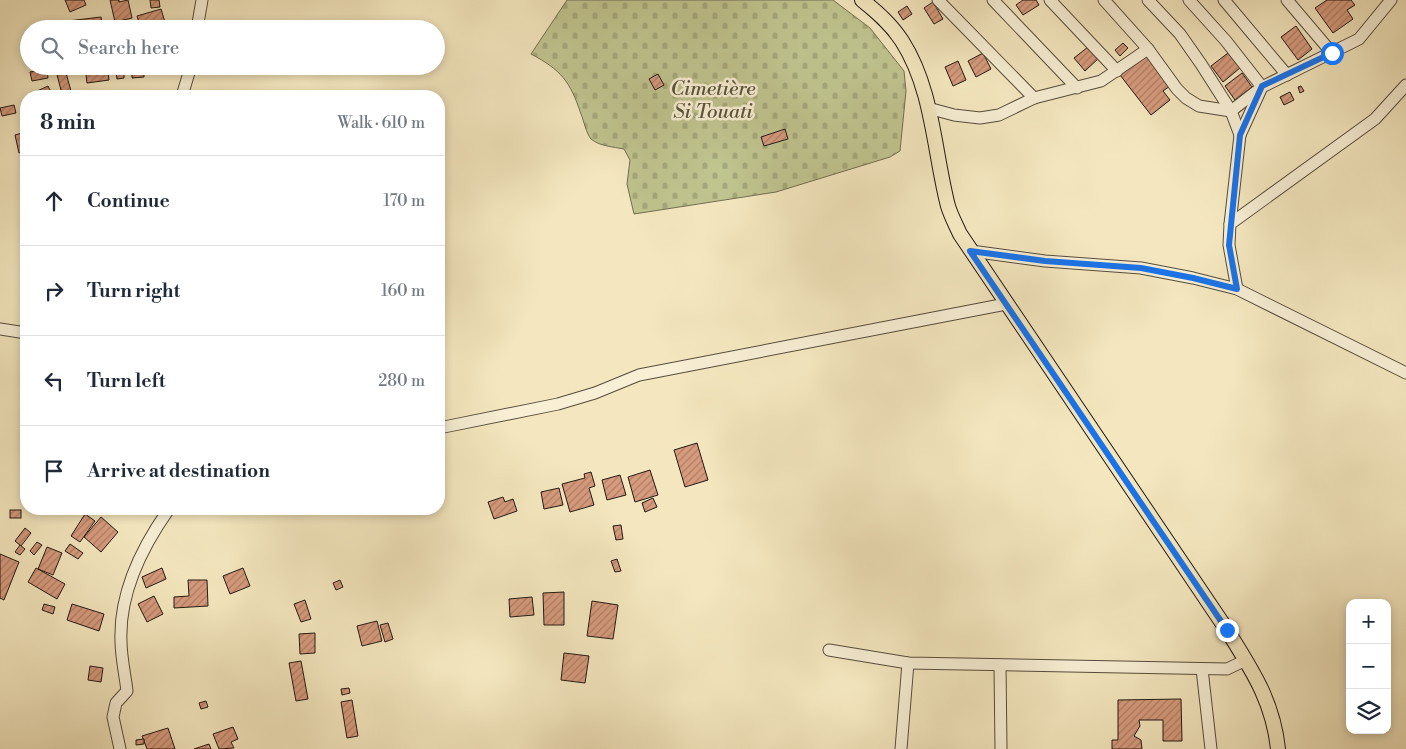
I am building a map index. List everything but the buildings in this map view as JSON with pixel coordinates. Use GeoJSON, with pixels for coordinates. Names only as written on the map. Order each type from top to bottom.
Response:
{"type":"FeatureCollection","features":[{"type":"Feature","properties":{"kind":"main road"},"geometry":{"type":"LineString","coordinates":[[862,0],[885,19],[902,42],[918,73],[928,108],[949,207],[960,234],[1256,676],[1268,704],[1276,733],[1278,749]]}},
{"type":"Feature","properties":{"kind":"street"},"geometry":{"type":"LineString","coordinates":[[199,20],[202,0]]}},
{"type":"Feature","properties":{"kind":"street"},"geometry":{"type":"LineString","coordinates":[[938,0],[1034,98]]}},
{"type":"Feature","properties":{"kind":"street"},"geometry":{"type":"LineString","coordinates":[[992,0],[1077,88]]}},
{"type":"Feature","properties":{"kind":"street"},"geometry":{"type":"LineString","coordinates":[[1050,0],[1117,71]]}},
{"type":"Feature","properties":{"kind":"street"},"geometry":{"type":"LineString","coordinates":[[1104,0],[1148,49],[1177,89],[1186,98],[1199,106],[1231,111],[1262,86],[1359,39],[1391,0]]}},
{"type":"Feature","properties":{"kind":"street"},"geometry":{"type":"LineString","coordinates":[[1148,0],[1180,34],[1201,64],[1231,111],[1240,135]]}},
{"type":"Feature","properties":{"kind":"street"},"geometry":{"type":"LineString","coordinates":[[1189,0],[1226,41],[1262,86]]}},
{"type":"Feature","properties":{"kind":"street"},"geometry":{"type":"LineString","coordinates":[[1224,0],[1287,75]]}},
{"type":"Feature","properties":{"kind":"street"},"geometry":{"type":"LineString","coordinates":[[1287,0],[1332,53]]}},
{"type":"Feature","properties":{"kind":"street"},"geometry":{"type":"LineString","coordinates":[[928,108],[954,115],[980,118],[999,115],[1034,98],[1101,81],[1148,49]]}},
{"type":"Feature","properties":{"kind":"street"},"geometry":{"type":"LineString","coordinates":[[184,90],[188,75]]}},
{"type":"Feature","properties":{"kind":"street"},"geometry":{"type":"LineString","coordinates":[[1230,224],[1375,118],[1406,85]]}},
{"type":"Feature","properties":{"kind":"street"},"geometry":{"type":"LineString","coordinates":[[1237,289],[1229,245],[1240,135],[1262,86]]}},
{"type":"Feature","properties":{"kind":"street"},"geometry":{"type":"LineString","coordinates":[[970,251],[1045,261],[1141,268],[1237,289],[1406,373]]}},
{"type":"Feature","properties":{"kind":"street"},"geometry":{"type":"LineString","coordinates":[[445,427],[558,404],[595,393],[639,375],[1006,304]]}},
{"type":"Feature","properties":{"kind":"street"},"geometry":{"type":"LineString","coordinates":[[0,329],[20,332]]}},
{"type":"Feature","properties":{"kind":"street"},"geometry":{"type":"LineString","coordinates":[[120,749],[113,717],[116,703],[127,691],[121,641],[123,608],[134,568],[154,530],[165,515]]}},
{"type":"Feature","properties":{"kind":"street"},"geometry":{"type":"LineString","coordinates":[[829,650],[908,663],[1227,669],[1246,660]]}},
{"type":"Feature","properties":{"kind":"street"},"geometry":{"type":"LineString","coordinates":[[901,749],[908,663]]}},
{"type":"Feature","properties":{"kind":"street"},"geometry":{"type":"LineString","coordinates":[[1000,665],[1001,749]]}},
{"type":"Feature","properties":{"kind":"street"},"geometry":{"type":"LineString","coordinates":[[1202,669],[1211,749]]}},
{"type":"Feature","properties":{"kind":"green space","name":"Cimetière Si Touati"},"geometry":{"type":"Polygon","coordinates":[[[567,0],[833,0],[870,28],[904,71],[906,91],[900,151],[890,157],[776,192],[634,214],[627,184],[630,160],[624,149],[602,145],[591,139],[568,85],[550,65],[531,54],[567,0]]]}},
{"type":"Feature","properties":{"kind":"route"},"geometry":{"type":"LineString","coordinates":[[1227,630],[970,251],[1045,261],[1141,268],[1237,289],[1229,245],[1240,135],[1262,86],[1332,53]]}}]}
